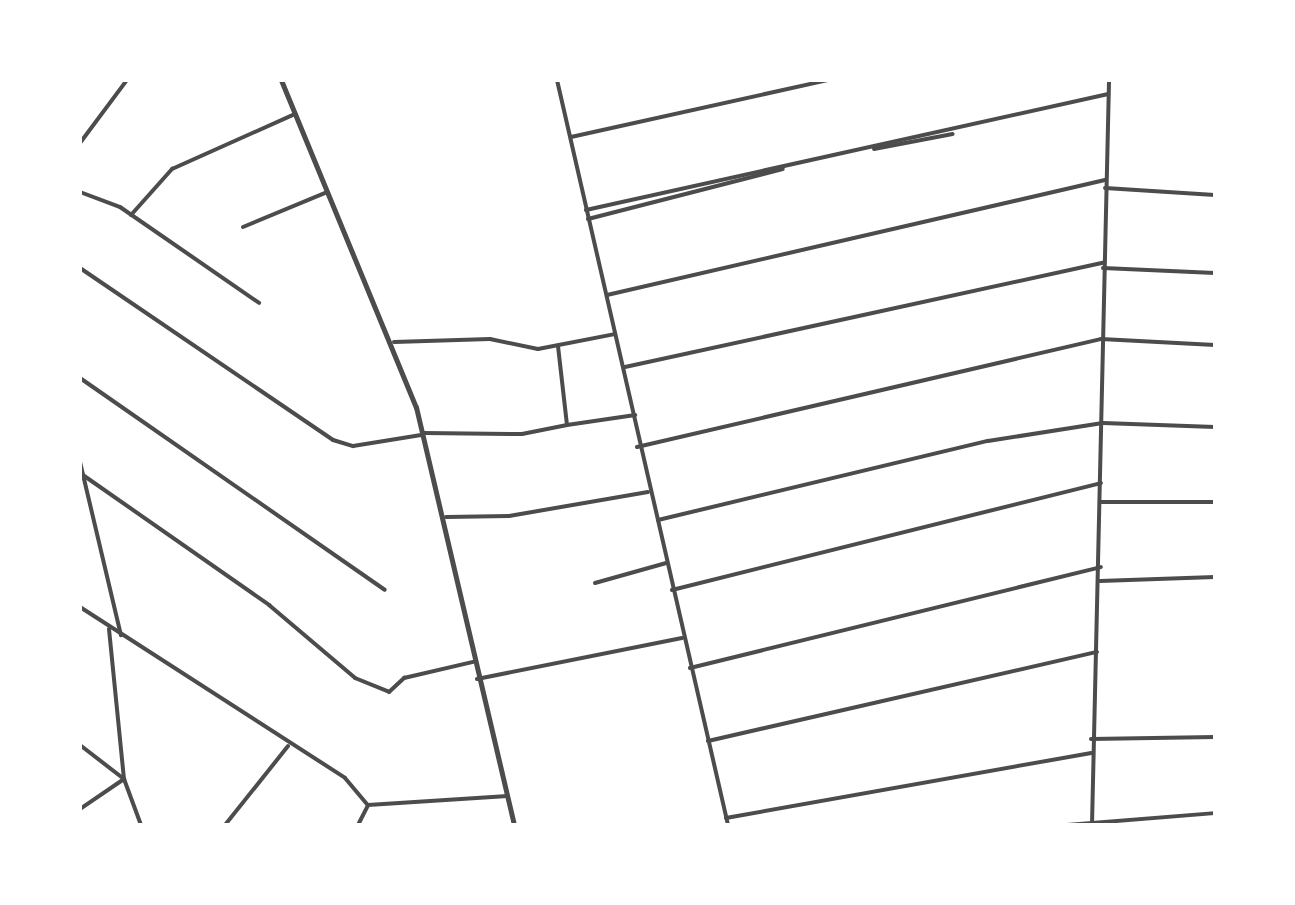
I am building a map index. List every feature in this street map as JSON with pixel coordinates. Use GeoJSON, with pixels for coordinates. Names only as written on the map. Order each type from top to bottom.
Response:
{"type":"FeatureCollection","features":[{"type":"Feature","properties":{"kind":"street"},"geometry":{"type":"LineString","coordinates":[[80,143],[127,80]]}},
{"type":"Feature","properties":{"kind":"street"},"geometry":{"type":"LineString","coordinates":[[281,80],[394,342],[446,517],[473,662],[514,825]]}},
{"type":"Feature","properties":{"kind":"street"},"geometry":{"type":"LineString","coordinates":[[557,80],[625,367],[635,415],[637,447],[658,520],[728,825]]}},
{"type":"Feature","properties":{"kind":"street"},"geometry":{"type":"LineString","coordinates":[[571,137],[826,80]]}},
{"type":"Feature","properties":{"kind":"street"},"geometry":{"type":"LineString","coordinates":[[1092,822],[1091,739],[1101,567],[1101,339],[1109,80]]}},
{"type":"Feature","properties":{"kind":"street"},"geometry":{"type":"LineString","coordinates":[[586,210],[1108,94]]}},
{"type":"Feature","properties":{"kind":"street"},"geometry":{"type":"LineString","coordinates":[[131,215],[172,169],[295,114]]}},
{"type":"Feature","properties":{"kind":"street"},"geometry":{"type":"LineString","coordinates":[[588,219],[953,134]]}},
{"type":"Feature","properties":{"kind":"street"},"geometry":{"type":"LineString","coordinates":[[607,295],[1105,180]]}},
{"type":"Feature","properties":{"kind":"street"},"geometry":{"type":"LineString","coordinates":[[1105,188],[1215,195]]}},
{"type":"Feature","properties":{"kind":"street"},"geometry":{"type":"LineString","coordinates":[[80,192],[131,215],[259,303]]}},
{"type":"Feature","properties":{"kind":"street"},"geometry":{"type":"LineString","coordinates":[[243,227],[327,192]]}},
{"type":"Feature","properties":{"kind":"street"},"geometry":{"type":"LineString","coordinates":[[625,367],[1103,266],[1215,273]]}},
{"type":"Feature","properties":{"kind":"street"},"geometry":{"type":"LineString","coordinates":[[80,268],[333,440],[353,446],[421,434],[522,434],[635,415]]}},
{"type":"Feature","properties":{"kind":"street"},"geometry":{"type":"LineString","coordinates":[[394,342],[456,337],[558,346],[615,334]]}},
{"type":"Feature","properties":{"kind":"street"},"geometry":{"type":"LineString","coordinates":[[637,447],[1101,339],[1215,345]]}},
{"type":"Feature","properties":{"kind":"street"},"geometry":{"type":"LineString","coordinates":[[558,346],[567,425]]}},
{"type":"Feature","properties":{"kind":"street"},"geometry":{"type":"LineString","coordinates":[[80,378],[385,590]]}},
{"type":"Feature","properties":{"kind":"street"},"geometry":{"type":"LineString","coordinates":[[658,520],[988,441],[1103,423],[1215,427]]}},
{"type":"Feature","properties":{"kind":"street"},"geometry":{"type":"LineString","coordinates":[[80,462],[122,637]]}},
{"type":"Feature","properties":{"kind":"street"},"geometry":{"type":"LineString","coordinates":[[82,474],[269,605],[355,678],[389,692],[404,678],[473,662]]}},
{"type":"Feature","properties":{"kind":"street"},"geometry":{"type":"LineString","coordinates":[[672,590],[1101,483]]}},
{"type":"Feature","properties":{"kind":"street"},"geometry":{"type":"LineString","coordinates":[[446,517],[509,516],[648,492]]}},
{"type":"Feature","properties":{"kind":"street"},"geometry":{"type":"LineString","coordinates":[[1101,502],[1215,502]]}},
{"type":"Feature","properties":{"kind":"street"},"geometry":{"type":"LineString","coordinates":[[595,583],[667,563]]}},
{"type":"Feature","properties":{"kind":"street"},"geometry":{"type":"LineString","coordinates":[[690,668],[1101,567]]}},
{"type":"Feature","properties":{"kind":"street"},"geometry":{"type":"LineString","coordinates":[[1100,581],[1215,577]]}},
{"type":"Feature","properties":{"kind":"street"},"geometry":{"type":"LineString","coordinates":[[80,607],[288,745],[345,778],[368,805]]}},
{"type":"Feature","properties":{"kind":"street"},"geometry":{"type":"LineString","coordinates":[[109,629],[124,779],[141,825]]}},
{"type":"Feature","properties":{"kind":"street"},"geometry":{"type":"LineString","coordinates":[[477,679],[683,638]]}},
{"type":"Feature","properties":{"kind":"street"},"geometry":{"type":"LineString","coordinates":[[708,741],[1097,652]]}},
{"type":"Feature","properties":{"kind":"street"},"geometry":{"type":"LineString","coordinates":[[1091,739],[1215,737]]}},
{"type":"Feature","properties":{"kind":"street"},"geometry":{"type":"LineString","coordinates":[[80,745],[124,779]]}},
{"type":"Feature","properties":{"kind":"street"},"geometry":{"type":"LineString","coordinates":[[225,825],[288,745]]}},
{"type":"Feature","properties":{"kind":"street"},"geometry":{"type":"LineString","coordinates":[[726,818],[1091,753]]}},
{"type":"Feature","properties":{"kind":"street"},"geometry":{"type":"LineString","coordinates":[[80,809],[124,779]]}},
{"type":"Feature","properties":{"kind":"street"},"geometry":{"type":"LineString","coordinates":[[368,805],[508,796]]}},
{"type":"Feature","properties":{"kind":"street"},"geometry":{"type":"LineString","coordinates":[[358,825],[368,805]]}},
{"type":"Feature","properties":{"kind":"street"},"geometry":{"type":"LineString","coordinates":[[1067,825],[1215,813]]}}]}
